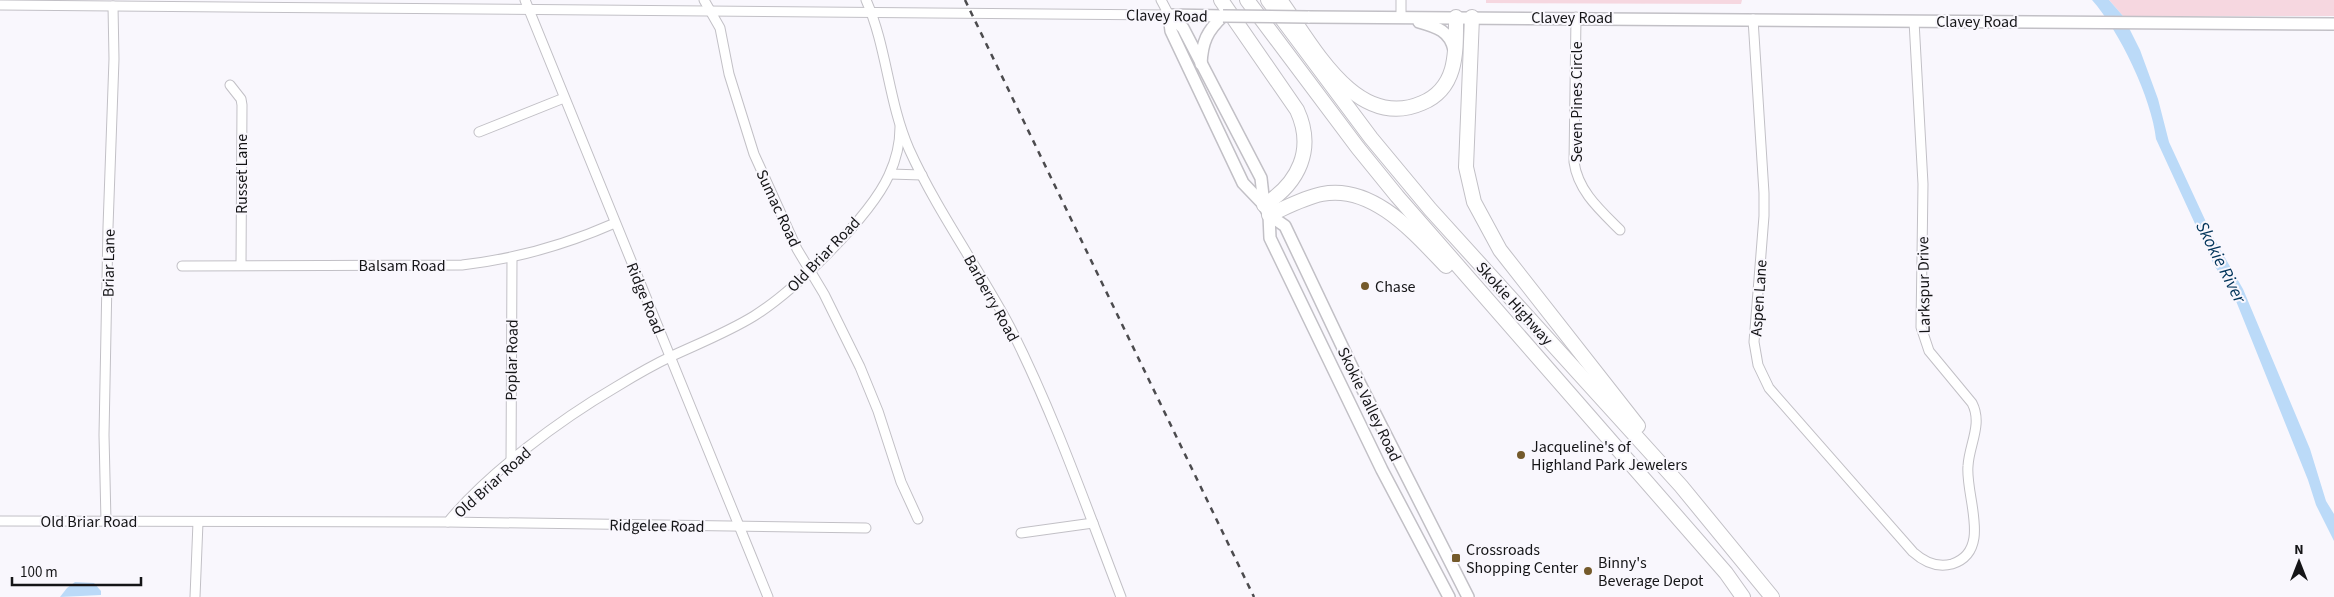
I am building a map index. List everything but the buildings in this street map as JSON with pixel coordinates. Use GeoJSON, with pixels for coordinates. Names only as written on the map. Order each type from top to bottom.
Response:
{"type":"FeatureCollection","features":[{"type":"Feature","properties":{"kind":"highway"},"geometry":{"type":"LineString","coordinates":[[1221,0],[1297,110],[1304,125],[1305,153],[1300,167],[1267,210]]}},
{"type":"Feature","properties":{"kind":"highway","name":"Skokie Highway"},"geometry":{"type":"LineString","coordinates":[[1247,0],[1358,148],[1517,335],[1726,573],[1743,597]]}},
{"type":"Feature","properties":{"kind":"highway","name":"Skokie Highway"},"geometry":{"type":"LineString","coordinates":[[1268,0],[1371,138],[1430,209],[1681,486],[1772,597]]}},
{"type":"Feature","properties":{"kind":"highway"},"geometry":{"type":"LineString","coordinates":[[1280,0],[1338,79],[1364,101],[1378,107],[1407,108],[1425,102],[1447,82],[1456,59],[1456,17]]}},
{"type":"Feature","properties":{"kind":"highway"},"geometry":{"type":"LineString","coordinates":[[1472,17],[1466,166],[1474,202],[1500,250],[1641,429],[1681,486]]}},
{"type":"Feature","properties":{"kind":"highway"},"geometry":{"type":"LineString","coordinates":[[1267,210],[1324,194],[1348,195],[1375,205],[1406,224],[1484,305],[1517,335]]}},
{"type":"Feature","properties":{"kind":"main road","name":"Clavey Road"},"geometry":{"type":"LineString","coordinates":[[1168,15],[2334,24]]}},
{"type":"Feature","properties":{"kind":"main road","name":"Skokie Valley Road"},"geometry":{"type":"LineString","coordinates":[[1168,15],[1182,28],[1261,178],[1271,239],[1382,470],[1449,597]]}},
{"type":"Feature","properties":{"kind":"main road","name":"Skokie Valley Road"},"geometry":{"type":"LineString","coordinates":[[1168,15],[1171,31],[1243,183],[1267,210],[1285,226],[1365,394],[1468,597]]}},
{"type":"Feature","properties":{"kind":"main road"},"geometry":{"type":"LineString","coordinates":[[1201,65],[1202,48],[1206,34],[1223,16]]}},
{"type":"Feature","properties":{"kind":"main road"},"geometry":{"type":"LineString","coordinates":[[1402,18],[1432,26],[1446,33],[1451,39],[1456,59]]}},
{"type":"Feature","properties":{"kind":"main road"},"geometry":{"type":"LineString","coordinates":[[1428,558],[1444,551]]}},
{"type":"Feature","properties":{"kind":"street","name":"Sumac Road"},"geometry":{"type":"LineString","coordinates":[[704,0],[720,28],[729,74],[754,154],[772,198],[860,367],[878,411],[901,482],[918,519]]}},
{"type":"Feature","properties":{"kind":"street","name":"Barberry Road"},"geometry":{"type":"LineString","coordinates":[[866,0],[871,11],[900,127],[922,175],[989,288],[1014,337],[1061,440],[1121,597]]}},
{"type":"Feature","properties":{"kind":"street","name":"Skokie Valley Road"},"geometry":{"type":"LineString","coordinates":[[1161,0],[1168,15]]}},
{"type":"Feature","properties":{"kind":"street"},"geometry":{"type":"LineString","coordinates":[[1401,0],[1402,18]]}},
{"type":"Feature","properties":{"kind":"street","name":"Clavey Road"},"geometry":{"type":"LineString","coordinates":[[0,5],[526,4],[710,10],[1168,15]]}},
{"type":"Feature","properties":{"kind":"street","name":"Ridge Road"},"geometry":{"type":"LineString","coordinates":[[526,4],[768,597]]}},
{"type":"Feature","properties":{"kind":"street","name":"Briar Lane"},"geometry":{"type":"LineString","coordinates":[[106,521],[104,435],[108,227],[114,59],[113,6]]}},
{"type":"Feature","properties":{"kind":"street","name":"Seven Pines Circle"},"geometry":{"type":"LineString","coordinates":[[1576,17],[1574,162],[1576,176],[1583,190],[1620,230]]}},
{"type":"Feature","properties":{"kind":"street","name":"Aspen Lane"},"geometry":{"type":"LineString","coordinates":[[1753,19],[1764,216],[1754,342],[1763,376],[1794,418],[1920,559],[1938,565],[1951,564],[1959,560],[1972,546],[1975,529]]}},
{"type":"Feature","properties":{"kind":"street","name":"Larkspur Drive"},"geometry":{"type":"LineString","coordinates":[[1914,21],[1923,184],[1921,327],[1929,351],[1972,403],[1977,412],[1978,422],[1968,466],[1970,500],[1975,529]]}},
{"type":"Feature","properties":{"kind":"street","name":"Russet Lane"},"geometry":{"type":"LineString","coordinates":[[230,85],[241,99],[242,105],[241,265]]}},
{"type":"Feature","properties":{"kind":"street"},"geometry":{"type":"LineString","coordinates":[[479,132],[564,98]]}},
{"type":"Feature","properties":{"kind":"street","name":"Old Briar Road"},"geometry":{"type":"LineString","coordinates":[[0,521],[448,522],[511,463],[585,407],[670,357],[753,317],[786,292],[848,230],[876,196],[890,174],[900,142],[900,127]]}},
{"type":"Feature","properties":{"kind":"street"},"geometry":{"type":"LineString","coordinates":[[890,174],[922,175]]}},
{"type":"Feature","properties":{"kind":"street","name":"Balsam Road"},"geometry":{"type":"LineString","coordinates":[[182,266],[448,266],[512,258],[550,249],[616,223]]}},
{"type":"Feature","properties":{"kind":"street","name":"Poplar Road"},"geometry":{"type":"LineString","coordinates":[[511,463],[512,258]]}},
{"type":"Feature","properties":{"kind":"street"},"geometry":{"type":"LineString","coordinates":[[196,597],[198,522]]}},
{"type":"Feature","properties":{"kind":"street","name":"Ridgelee Road"},"geometry":{"type":"LineString","coordinates":[[448,522],[866,528]]}},
{"type":"Feature","properties":{"kind":"street"},"geometry":{"type":"LineString","coordinates":[[1021,533],[1093,523]]}},
{"type":"Feature","properties":{"kind":"shaded area"},"geometry":{"type":"Polygon","coordinates":[[[1486,0],[1742,0],[1741,4],[1486,3],[1486,0]]]}},
{"type":"Feature","properties":{"kind":"shaded area"},"geometry":{"type":"Polygon","coordinates":[[[2109,0],[2334,0],[2334,16],[2123,16],[2109,0]]]}},
{"type":"Feature","properties":{"kind":"water","name":"Skokie River"},"geometry":{"type":"Polygon","coordinates":[[[2092,0],[2109,0],[2123,16],[2140,50],[2158,99],[2169,142],[2213,237],[2243,289],[2310,449],[2326,501],[2334,514],[2334,541],[2316,505],[2308,480],[2234,296],[2214,265],[2156,139],[2148,105],[2133,66],[2113,29],[2092,0]]]}},
{"type":"Feature","properties":{"kind":"water"},"geometry":{"type":"Polygon","coordinates":[[[75,582],[94,583],[101,591],[101,595],[60,597],[75,582]]]}},
{"type":"Feature","properties":{"kind":"railway"},"geometry":{"type":"LineString","coordinates":[[965,0],[1254,597]]}},
{"type":"Feature","properties":{"kind":"place","name":"Chase"},"geometry":{"type":"Point","coordinates":[1365,286]}},
{"type":"Feature","properties":{"kind":"place","name":"Jacqueline's of Highland Park Jewelers"},"geometry":{"type":"Point","coordinates":[1521,455]}},
{"type":"Feature","properties":{"kind":"place","name":"Crossroads Shopping Center"},"geometry":{"type":"Point","coordinates":[1456,558]}},
{"type":"Feature","properties":{"kind":"place","name":"Binny's Beverage Depot"},"geometry":{"type":"Point","coordinates":[1588,571]}}]}
